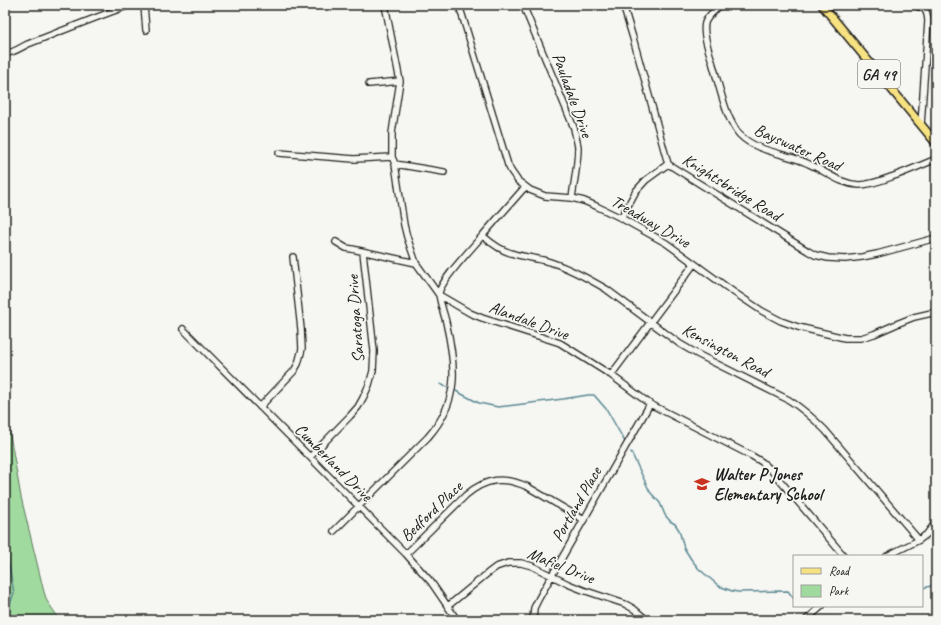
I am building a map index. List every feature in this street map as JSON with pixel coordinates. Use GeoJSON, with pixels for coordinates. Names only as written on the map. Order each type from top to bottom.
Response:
{"type":"FeatureCollection","features":[{"type":"Feature","properties":{"kind":"main road","name":"GA 49"},"geometry":{"type":"LineString","coordinates":[[822,5],[936,143]]}},
{"type":"Feature","properties":{"kind":"street"},"geometry":{"type":"LineString","coordinates":[[5,53],[9,53],[95,17],[130,5]]}},
{"type":"Feature","properties":{"kind":"street"},"geometry":{"type":"LineString","coordinates":[[144,5],[146,30]]}},
{"type":"Feature","properties":{"kind":"street","name":"Alandale Drive"},"geometry":{"type":"LineString","coordinates":[[386,5],[400,81],[392,134],[392,157],[395,164],[404,225],[416,263],[439,295],[482,318],[554,341],[611,375],[650,404],[762,462],[771,470],[843,555]]}},
{"type":"Feature","properties":{"kind":"street","name":"Treadway Drive"},"geometry":{"type":"LineString","coordinates":[[459,5],[508,165],[515,177],[525,187],[545,196],[572,198],[596,206],[621,218],[666,243],[762,312],[790,325],[845,338],[861,338],[874,334],[898,322],[936,312]]}},
{"type":"Feature","properties":{"kind":"street","name":"Pauladale Drive"},"geometry":{"type":"LineString","coordinates":[[523,5],[574,128],[578,146],[572,198]]}},
{"type":"Feature","properties":{"kind":"street","name":"Knightsbridge Road"},"geometry":{"type":"LineString","coordinates":[[623,5],[668,164],[815,255],[828,258],[845,259],[862,257],[936,238]]}},
{"type":"Feature","properties":{"kind":"street","name":"Bayswater Road"},"geometry":{"type":"LineString","coordinates":[[720,5],[708,17],[706,22],[704,28],[706,40],[729,118],[739,134],[750,143],[809,164],[846,183],[858,185],[878,182],[936,159]]}},
{"type":"Feature","properties":{"kind":"street"},"geometry":{"type":"LineString","coordinates":[[913,5],[924,8],[928,13],[921,125]]}},
{"type":"Feature","properties":{"kind":"street"},"geometry":{"type":"LineString","coordinates":[[369,84],[400,81]]}},
{"type":"Feature","properties":{"kind":"street"},"geometry":{"type":"LineString","coordinates":[[279,153],[354,159],[392,157]]}},
{"type":"Feature","properties":{"kind":"street"},"geometry":{"type":"LineString","coordinates":[[395,164],[444,172]]}},
{"type":"Feature","properties":{"kind":"street"},"geometry":{"type":"LineString","coordinates":[[621,218],[636,191],[646,180],[668,164]]}},
{"type":"Feature","properties":{"kind":"street"},"geometry":{"type":"LineString","coordinates":[[334,530],[428,437],[444,416],[453,384],[453,359],[447,324],[439,295],[442,286],[461,260],[525,187]]}},
{"type":"Feature","properties":{"kind":"street","name":"Kensington Road"},"geometry":{"type":"LineString","coordinates":[[483,236],[501,249],[511,253],[553,263],[592,281],[606,289],[680,344],[801,408],[825,430],[919,540]]}},
{"type":"Feature","properties":{"kind":"street"},"geometry":{"type":"LineString","coordinates":[[336,242],[346,248],[416,263]]}},
{"type":"Feature","properties":{"kind":"street","name":"Saratoga Drive"},"geometry":{"type":"LineString","coordinates":[[310,457],[358,407],[369,385],[373,371],[374,351],[363,252]]}},
{"type":"Feature","properties":{"kind":"street"},"geometry":{"type":"LineString","coordinates":[[260,407],[294,371],[298,364],[302,349],[293,257]]}},
{"type":"Feature","properties":{"kind":"street"},"geometry":{"type":"LineString","coordinates":[[611,375],[694,264]]}},
{"type":"Feature","properties":{"kind":"street","name":"Cumberland Drive"},"geometry":{"type":"LineString","coordinates":[[183,329],[406,554],[431,582],[457,620]]}},
{"type":"Feature","properties":{"kind":"street","name":"Portland Place"},"geometry":{"type":"LineString","coordinates":[[532,620],[534,608],[650,404]]}},
{"type":"Feature","properties":{"kind":"street","name":"Bedford Place"},"geometry":{"type":"LineString","coordinates":[[406,554],[466,495],[486,482],[498,480],[519,482],[584,520]]}},
{"type":"Feature","properties":{"kind":"street"},"geometry":{"type":"LineString","coordinates":[[889,555],[919,540],[927,534],[936,522]]}},
{"type":"Feature","properties":{"kind":"street","name":"Mafiel Drive"},"geometry":{"type":"LineString","coordinates":[[448,606],[496,567],[508,563],[521,563],[532,566],[583,590],[625,604],[634,609],[647,620]]}},
{"type":"Feature","properties":{"kind":"street"},"geometry":{"type":"LineString","coordinates":[[806,620],[821,607]]}},
{"type":"Feature","properties":{"kind":"green space"},"geometry":{"type":"Polygon","coordinates":[[[5,406],[21,497],[44,592],[47,601],[60,620],[5,620],[5,406]]]}},
{"type":"Feature","properties":{"kind":"waterway"},"geometry":{"type":"LineString","coordinates":[[440,384],[449,388]]}},
{"type":"Feature","properties":{"kind":"waterway"},"geometry":{"type":"LineString","coordinates":[[456,391],[479,403],[498,407],[594,395],[607,410],[625,442]]}},
{"type":"Feature","properties":{"kind":"waterway"},"geometry":{"type":"LineString","coordinates":[[631,452],[650,492],[660,503],[665,515],[679,530],[684,548],[699,569],[719,586],[732,591],[788,591],[793,598]]}},
{"type":"Feature","properties":{"kind":"waterway"},"geometry":{"type":"LineString","coordinates":[[5,543],[14,593],[5,618]]}},
{"type":"Feature","properties":{"kind":"waterway"},"geometry":{"type":"LineString","coordinates":[[923,588],[936,585]]}},
{"type":"Feature","properties":{"kind":"place","name":"Walter P Jones Elementary School"},"geometry":{"type":"Point","coordinates":[702,484]}}]}
